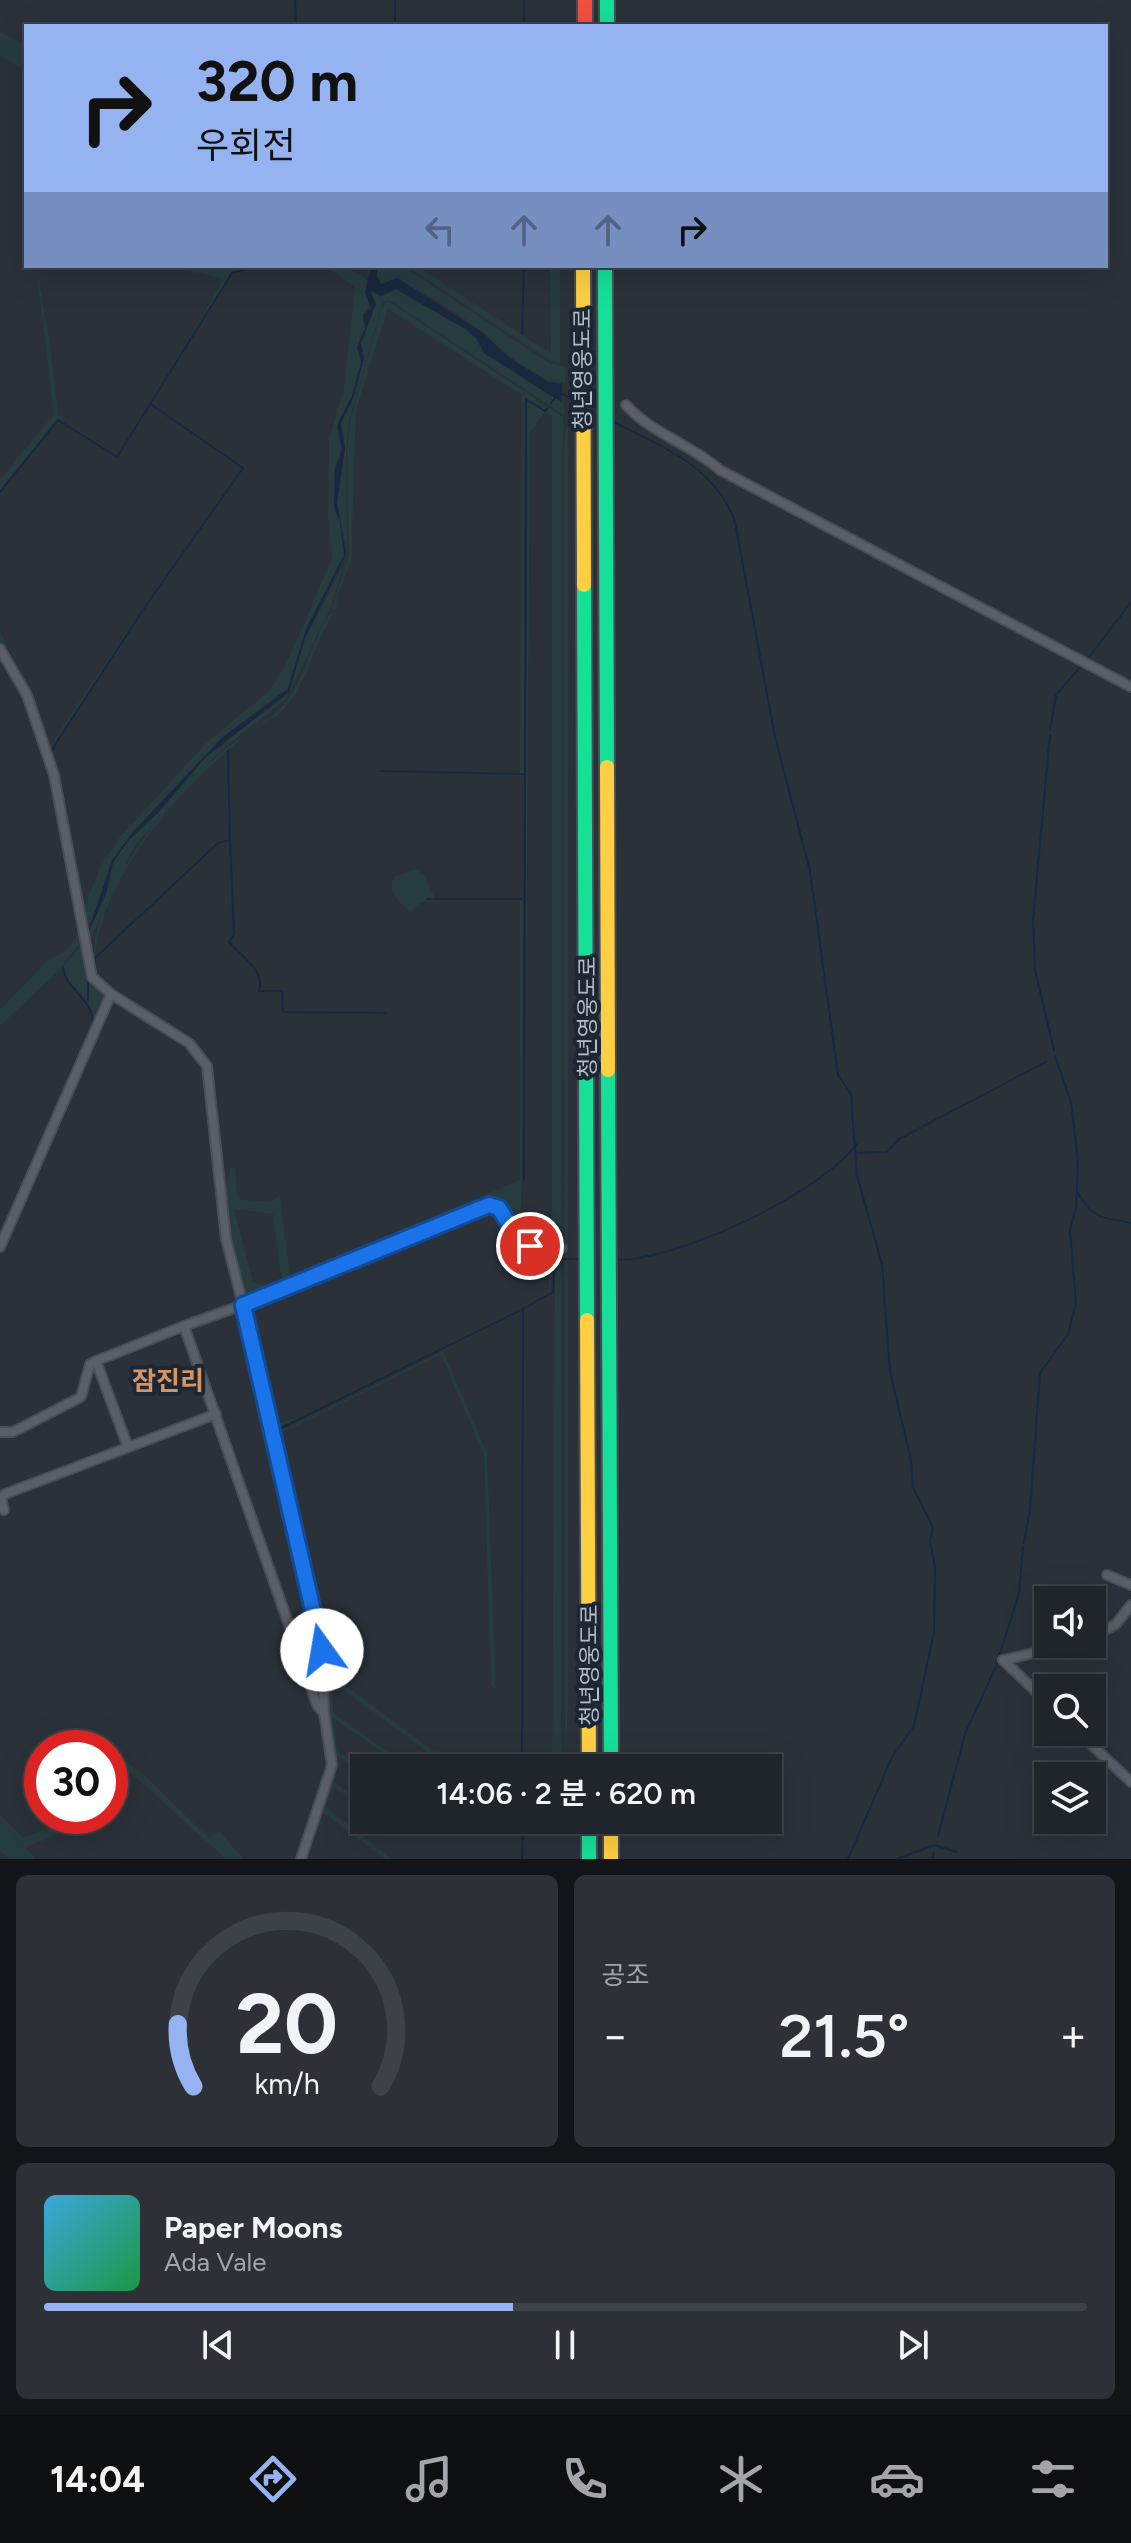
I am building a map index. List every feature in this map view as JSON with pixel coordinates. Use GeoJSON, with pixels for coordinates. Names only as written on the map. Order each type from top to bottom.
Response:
{"type":"FeatureCollection","features":[{"type":"Feature","properties":{"kind":"highway"},"geometry":{"type":"LineString","coordinates":[[585,0],[585,24]]}},
{"type":"Feature","properties":{"kind":"highway"},"geometry":{"type":"LineString","coordinates":[[607,0],[607,24]]}},
{"type":"Feature","properties":{"kind":"highway","name":"청년영웅도로"},"geometry":{"type":"LineString","coordinates":[[583,268],[589,1754]]}},
{"type":"Feature","properties":{"kind":"highway","name":"청년영웅도로"},"geometry":{"type":"LineString","coordinates":[[605,268],[611,1754]]}},
{"type":"Feature","properties":{"kind":"highway"},"geometry":{"type":"LineString","coordinates":[[589,1834],[589,1859]]}},
{"type":"Feature","properties":{"kind":"highway"},"geometry":{"type":"LineString","coordinates":[[611,1834],[611,1859]]}},
{"type":"Feature","properties":{"kind":"street"},"geometry":{"type":"LineString","coordinates":[[626,405],[641,419],[689,445],[720,470],[1131,687]]}},
{"type":"Feature","properties":{"kind":"street"},"geometry":{"type":"LineString","coordinates":[[0,649],[27,695],[54,775],[92,977],[111,994],[189,1043],[207,1066],[226,1239],[322,1650],[324,1713],[332,1765],[301,1859]]}},
{"type":"Feature","properties":{"kind":"street"},"geometry":{"type":"LineString","coordinates":[[0,1247],[111,994]]}},
{"type":"Feature","properties":{"kind":"street"},"geometry":{"type":"LineString","coordinates":[[0,1432],[13,1432],[81,1397],[90,1364],[96,1361],[489,1205],[499,1208],[521,1243],[562,1248]]}},
{"type":"Feature","properties":{"kind":"street"},"geometry":{"type":"LineString","coordinates":[[184,1326],[279,1604],[317,1705],[324,1713]]}},
{"type":"Feature","properties":{"kind":"street"},"geometry":{"type":"LineString","coordinates":[[96,1361],[128,1447]]}},
{"type":"Feature","properties":{"kind":"street"},"geometry":{"type":"LineString","coordinates":[[4,1510],[1,1498],[5,1494],[216,1414]]}},
{"type":"Feature","properties":{"kind":"street"},"geometry":{"type":"LineString","coordinates":[[1107,1575],[1131,1585]]}},
{"type":"Feature","properties":{"kind":"street"},"geometry":{"type":"LineString","coordinates":[[1106,1630],[1116,1624],[1131,1605]]}},
{"type":"Feature","properties":{"kind":"street"},"geometry":{"type":"LineString","coordinates":[[1034,1653],[1003,1660],[1034,1690]]}},
{"type":"Feature","properties":{"kind":"street"},"geometry":{"type":"LineString","coordinates":[[1093,1746],[1131,1782]]}},
{"type":"Feature","properties":{"kind":"green space"},"geometry":{"type":"Polygon","coordinates":[[[0,32],[24,44],[24,71],[0,55],[0,32]]]}},
{"type":"Feature","properties":{"kind":"green space"},"geometry":{"type":"Polygon","coordinates":[[[36,268],[50,344],[58,416],[61,416],[118,455],[64,419],[58,419],[0,490],[0,480],[54,414],[36,268]]]}},
{"type":"Feature","properties":{"kind":"green space"},"geometry":{"type":"Polygon","coordinates":[[[180,268],[245,268],[231,272],[179,359],[223,279],[180,268]]]}},
{"type":"Feature","properties":{"kind":"green space"},"geometry":{"type":"Polygon","coordinates":[[[329,268],[348,268],[366,278],[371,303],[363,315],[365,329],[359,337],[361,363],[352,396],[338,421],[342,449],[335,465],[334,506],[340,522],[344,555],[306,629],[287,689],[222,737],[133,832],[111,861],[100,902],[86,932],[57,774],[16,671],[0,644],[0,629],[11,658],[33,693],[49,747],[146,603],[50,750],[59,773],[85,905],[100,867],[120,837],[206,743],[269,691],[286,664],[332,559],[328,518],[329,440],[344,388],[355,287],[329,268]]]}},
{"type":"Feature","properties":{"kind":"green space"},"geometry":{"type":"Polygon","coordinates":[[[377,268],[405,268],[549,363],[565,367],[565,384],[530,371],[441,303],[397,278],[382,285],[377,277],[377,268]]]}},
{"type":"Feature","properties":{"kind":"green space"},"geometry":{"type":"Polygon","coordinates":[[[410,268],[420,268],[551,354],[550,268],[560,268],[560,363],[551,361],[410,268]]]}},
{"type":"Feature","properties":{"kind":"green space"},"geometry":{"type":"Polygon","coordinates":[[[396,289],[465,329],[476,338],[484,353],[564,404],[564,415],[389,300],[383,302],[350,417],[346,448],[347,554],[345,560],[346,547],[337,503],[344,454],[341,423],[353,399],[364,358],[361,343],[376,304],[369,293],[386,294],[396,289]]]}},
{"type":"Feature","properties":{"kind":"green space"},"geometry":{"type":"Polygon","coordinates":[[[388,301],[548,407],[545,410],[525,398],[524,773],[520,773],[522,395],[388,309],[356,410],[351,561],[336,600],[337,609],[332,610],[349,554],[347,448],[351,417],[382,307],[388,301]]]}},
{"type":"Feature","properties":{"kind":"green space"},"geometry":{"type":"Polygon","coordinates":[[[527,400],[545,412],[530,432],[525,1180],[527,400]]]}},
{"type":"Feature","properties":{"kind":"green space"},"geometry":{"type":"Polygon","coordinates":[[[549,407],[563,417],[561,1246],[525,1242],[497,1203],[249,1298],[240,1285],[229,1253],[226,1199],[230,1168],[235,1168],[238,1199],[270,1202],[280,1195],[290,1277],[520,1180],[520,900],[523,901],[521,1226],[530,1240],[552,1242],[552,417],[545,412],[549,407]],[[234,1209],[253,1282],[268,1287],[286,1280],[281,1277],[273,1214],[234,1209]]]}},
{"type":"Feature","properties":{"kind":"green space"},"geometry":{"type":"Polygon","coordinates":[[[568,421],[566,1754],[565,1754],[564,442],[568,421]]]}},
{"type":"Feature","properties":{"kind":"green space"},"geometry":{"type":"Polygon","coordinates":[[[344,565],[328,613],[286,699],[218,753],[135,845],[89,942],[87,935],[106,894],[113,862],[128,842],[206,757],[289,692],[305,638],[344,565]]]}},
{"type":"Feature","properties":{"kind":"green space"},"geometry":{"type":"Polygon","coordinates":[[[336,610],[328,621],[300,685],[285,708],[220,757],[168,810],[144,840],[108,905],[98,939],[95,972],[95,944],[102,914],[117,882],[136,851],[157,821],[203,769],[287,701],[326,618],[336,610]]]}},
{"type":"Feature","properties":{"kind":"green space"},"geometry":{"type":"Polygon","coordinates":[[[416,869],[424,874],[436,901],[421,902],[410,912],[395,896],[392,882],[394,877],[416,869]]]}},
{"type":"Feature","properties":{"kind":"green space"},"geometry":{"type":"Polygon","coordinates":[[[79,932],[82,940],[58,971],[0,1026],[0,1010],[47,961],[66,951],[79,932]]]}},
{"type":"Feature","properties":{"kind":"green space"},"geometry":{"type":"Polygon","coordinates":[[[84,943],[88,971],[108,996],[6,1229],[94,1023],[89,1006],[69,981],[63,966],[84,943]]]}},
{"type":"Feature","properties":{"kind":"green space"},"geometry":{"type":"Polygon","coordinates":[[[487,1208],[498,1211],[515,1238],[561,1249],[561,1257],[552,1261],[551,1291],[423,1355],[549,1291],[551,1254],[520,1247],[499,1214],[486,1211],[255,1309],[252,1315],[275,1424],[294,1419],[325,1404],[278,1428],[288,1428],[443,1351],[487,1453],[496,1690],[491,1686],[484,1456],[441,1355],[288,1430],[276,1432],[249,1311],[252,1304],[487,1208]]]}},
{"type":"Feature","properties":{"kind":"green space"},"geometry":{"type":"Polygon","coordinates":[[[561,1260],[561,1754],[552,1754],[555,1263],[561,1260]]]}},
{"type":"Feature","properties":{"kind":"green space"},"geometry":{"type":"Polygon","coordinates":[[[279,1436],[335,1662],[334,1677],[437,1754],[430,1754],[331,1681],[333,1713],[390,1754],[385,1754],[333,1718],[337,1751],[350,1759],[350,1764],[338,1756],[333,1781],[350,1794],[350,1799],[334,1787],[325,1806],[350,1826],[350,1833],[324,1813],[306,1859],[302,1859],[332,1772],[324,1640],[277,1440],[279,1436]]]}},
{"type":"Feature","properties":{"kind":"green space"},"geometry":{"type":"Polygon","coordinates":[[[128,1763],[209,1838],[220,1831],[243,1859],[226,1859],[128,1770],[128,1763]]]}},
{"type":"Feature","properties":{"kind":"green space"},"geometry":{"type":"Polygon","coordinates":[[[0,1815],[23,1838],[34,1834],[55,1834],[25,1847],[36,1859],[10,1859],[0,1851],[0,1815]]]}},
{"type":"Feature","properties":{"kind":"green space"},"geometry":{"type":"Polygon","coordinates":[[[352,1834],[360,1834],[392,1859],[385,1859],[352,1834]]]}},
{"type":"Feature","properties":{"kind":"water"},"geometry":{"type":"Polygon","coordinates":[[[371,268],[377,268],[381,284],[397,278],[483,333],[507,356],[548,382],[562,384],[561,402],[484,353],[476,338],[465,329],[396,289],[381,296],[370,290],[376,304],[361,343],[364,358],[353,399],[341,423],[345,448],[337,503],[346,554],[305,638],[289,692],[206,757],[158,813],[127,842],[113,862],[106,894],[87,935],[112,861],[133,832],[223,737],[288,689],[306,629],[344,555],[340,522],[334,506],[335,469],[342,449],[337,426],[352,396],[361,363],[357,347],[365,329],[363,315],[371,308],[365,293],[371,268]]]}},
{"type":"Feature","properties":{"kind":"waterway"},"geometry":{"type":"LineString","coordinates":[[295,0],[296,24]]}},
{"type":"Feature","properties":{"kind":"waterway"},"geometry":{"type":"LineString","coordinates":[[395,0],[395,24]]}},
{"type":"Feature","properties":{"kind":"waterway"},"geometry":{"type":"LineString","coordinates":[[524,0],[524,24]]}},
{"type":"Feature","properties":{"kind":"waterway"},"geometry":{"type":"LineString","coordinates":[[0,492],[58,420],[117,457],[232,273],[248,268]]}},
{"type":"Feature","properties":{"kind":"waterway"},"geometry":{"type":"LineString","coordinates":[[522,334],[524,268]]}},
{"type":"Feature","properties":{"kind":"waterway"},"geometry":{"type":"LineString","coordinates":[[559,392],[578,403]]}},
{"type":"Feature","properties":{"kind":"waterway"},"geometry":{"type":"LineString","coordinates":[[551,403],[555,398]]}},
{"type":"Feature","properties":{"kind":"waterway"},"geometry":{"type":"LineString","coordinates":[[524,1180],[526,399],[545,411],[548,408]]}},
{"type":"Feature","properties":{"kind":"waterway"},"geometry":{"type":"LineString","coordinates":[[51,751],[147,604],[243,468],[152,405]]}},
{"type":"Feature","properties":{"kind":"waterway"},"geometry":{"type":"LineString","coordinates":[[612,421],[667,449],[700,472],[726,502],[735,522],[775,737],[810,871],[838,1075],[851,1094],[857,1176],[882,1264],[890,1372],[911,1460],[913,1487],[933,1527],[930,1541],[935,1567],[934,1632],[914,1726],[892,1757],[848,1859]]}},
{"type":"Feature","properties":{"kind":"waterway"},"geometry":{"type":"LineString","coordinates":[[1086,661],[1131,602]]}},
{"type":"Feature","properties":{"kind":"waterway"},"geometry":{"type":"LineString","coordinates":[[1050,730],[1056,695],[1081,666]]}},
{"type":"Feature","properties":{"kind":"waterway"},"geometry":{"type":"LineString","coordinates":[[1050,735],[1033,919],[1035,970],[1054,1050]]}},
{"type":"Feature","properties":{"kind":"waterway"},"geometry":{"type":"LineString","coordinates":[[95,972],[95,958],[218,843],[230,840],[228,751]]}},
{"type":"Feature","properties":{"kind":"waterway"},"geometry":{"type":"LineString","coordinates":[[381,771],[524,774]]}},
{"type":"Feature","properties":{"kind":"waterway"},"geometry":{"type":"LineString","coordinates":[[230,840],[234,934],[229,942],[256,971],[259,991],[282,991],[283,1012],[386,1013]]}},
{"type":"Feature","properties":{"kind":"waterway"},"geometry":{"type":"LineString","coordinates":[[427,899],[522,899]]}},
{"type":"Feature","properties":{"kind":"waterway"},"geometry":{"type":"LineString","coordinates":[[7,1221],[93,1023],[88,1006],[69,982],[63,967]]}},
{"type":"Feature","properties":{"kind":"waterway"},"geometry":{"type":"LineString","coordinates":[[88,979],[88,1001]]}},
{"type":"Feature","properties":{"kind":"waterway"},"geometry":{"type":"LineString","coordinates":[[1024,1543],[1030,1509],[1040,1373],[1068,1334],[1076,1303],[1070,1230],[1076,1208],[1078,1163],[1071,1102],[1055,1056]]}},
{"type":"Feature","properties":{"kind":"waterway"},"geometry":{"type":"LineString","coordinates":[[857,1153],[887,1152],[899,1139],[1046,1062]]}},
{"type":"Feature","properties":{"kind":"waterway"},"geometry":{"type":"LineString","coordinates":[[615,1260],[674,1249],[745,1221],[812,1183],[857,1144]]}},
{"type":"Feature","properties":{"kind":"waterway"},"geometry":{"type":"LineString","coordinates":[[1077,1192],[1089,1209],[1101,1217],[1131,1223]]}},
{"type":"Feature","properties":{"kind":"waterway"},"geometry":{"type":"LineString","coordinates":[[279,1429],[523,1309],[553,1292],[555,1259],[581,1259]]}},
{"type":"Feature","properties":{"kind":"waterway"},"geometry":{"type":"LineString","coordinates":[[522,1754],[523,1309]]}},
{"type":"Feature","properties":{"kind":"waterway"},"geometry":{"type":"LineString","coordinates":[[999,1657],[1019,1593],[1023,1546]]}},
{"type":"Feature","properties":{"kind":"waterway"},"geometry":{"type":"LineString","coordinates":[[938,1836],[965,1734],[998,1662]]}},
{"type":"Feature","properties":{"kind":"waterway"},"geometry":{"type":"LineString","coordinates":[[522,1859],[523,1834]]}},
{"type":"Feature","properties":{"kind":"waterway"},"geometry":{"type":"LineString","coordinates":[[897,1859],[934,1845],[957,1852]]}},
{"type":"Feature","properties":{"kind":"waterway"},"geometry":{"type":"LineString","coordinates":[[932,1859],[934,1853]]}},
{"type":"Feature","properties":{"kind":"traffic: fast"},"geometry":{"type":"LineString","coordinates":[[607,0],[607,24]]}},
{"type":"Feature","properties":{"kind":"traffic: fast"},"geometry":{"type":"LineString","coordinates":[[605,268],[607,767]]}},
{"type":"Feature","properties":{"kind":"traffic: fast"},"geometry":{"type":"LineString","coordinates":[[584,585],[587,1320]]}},
{"type":"Feature","properties":{"kind":"traffic: fast"},"geometry":{"type":"LineString","coordinates":[[608,1070],[611,1754]]}},
{"type":"Feature","properties":{"kind":"traffic: fast"},"geometry":{"type":"LineString","coordinates":[[589,1834],[589,1859]]}},
{"type":"Feature","properties":{"kind":"traffic: slow"},"geometry":{"type":"LineString","coordinates":[[583,268],[584,585]]}},
{"type":"Feature","properties":{"kind":"traffic: slow"},"geometry":{"type":"LineString","coordinates":[[607,767],[608,1070]]}},
{"type":"Feature","properties":{"kind":"traffic: slow"},"geometry":{"type":"LineString","coordinates":[[587,1320],[589,1754]]}},
{"type":"Feature","properties":{"kind":"traffic: slow"},"geometry":{"type":"LineString","coordinates":[[611,1834],[611,1859]]}},
{"type":"Feature","properties":{"kind":"traffic: jam"},"geometry":{"type":"LineString","coordinates":[[585,0],[585,24]]}},
{"type":"Feature","properties":{"kind":"district","name":"잠진리"},"geometry":{"type":"Point","coordinates":[168,1381]}},
{"type":"Feature","properties":{"kind":"route"},"geometry":{"type":"LineString","coordinates":[[322,1650],[243,1305],[489,1205],[497,1206],[521,1243],[530,1246]]}}]}
